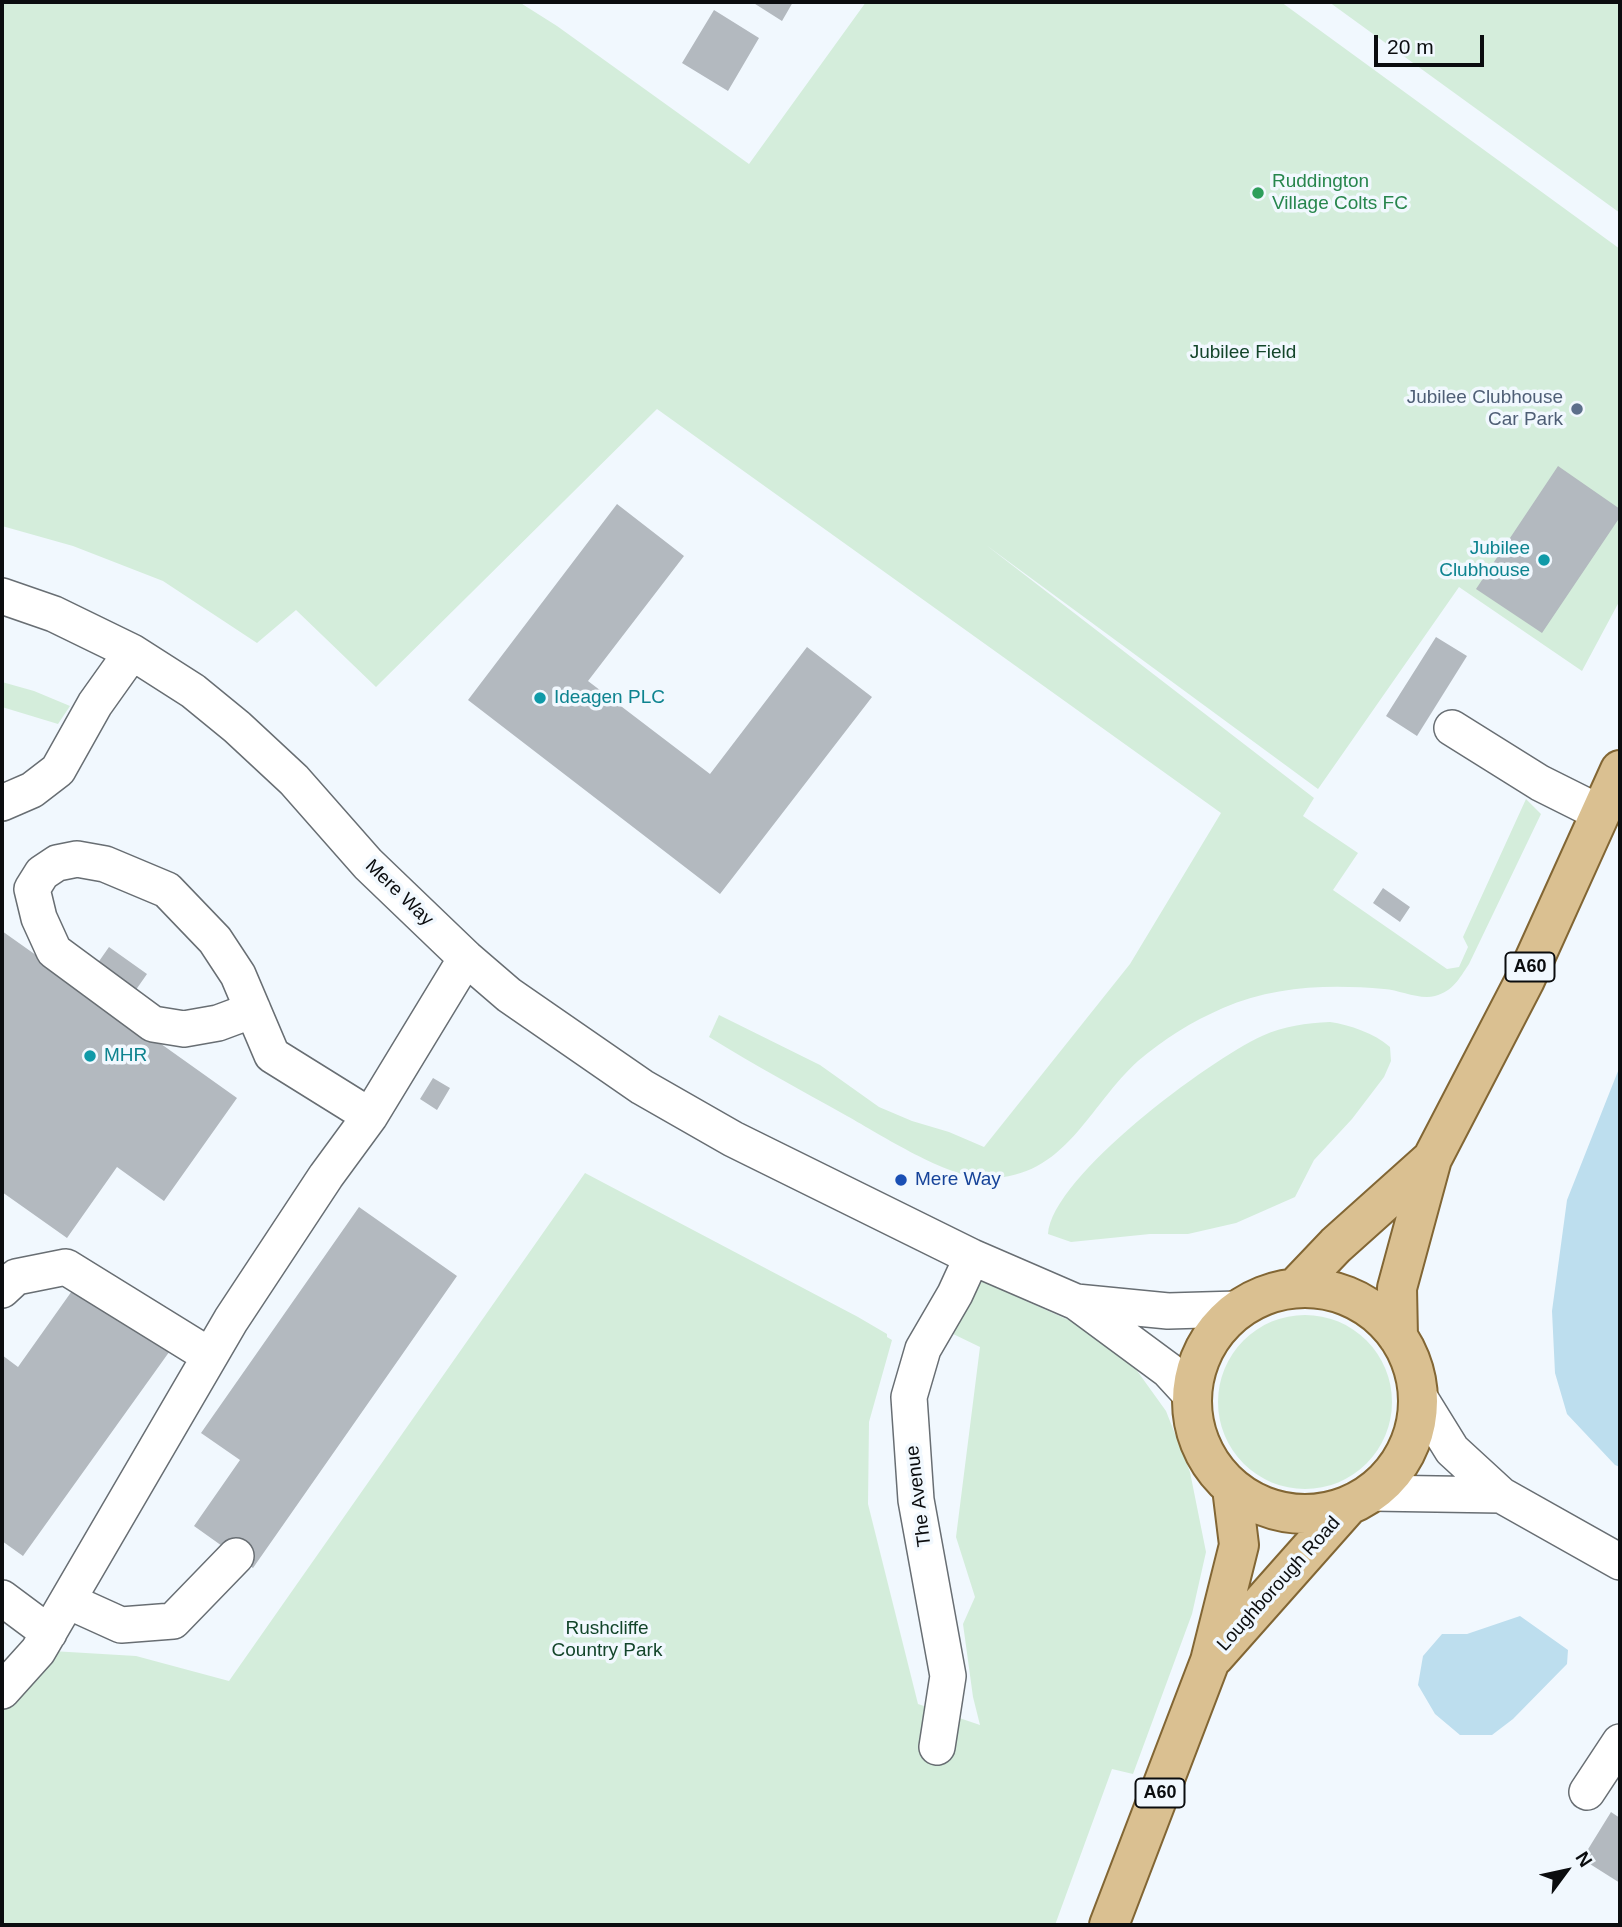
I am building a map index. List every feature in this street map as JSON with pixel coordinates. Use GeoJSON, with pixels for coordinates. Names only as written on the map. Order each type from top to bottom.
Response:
{"type":"FeatureCollection","features":[{"type":"Feature","properties":{"kind":"main road","name":"A60"},"geometry":{"type":"LineString","coordinates":[[1398,1337],[1397,1288],[1432,1159],[1525,980],[1620,770]]}},
{"type":"Feature","properties":{"kind":"main road","name":"A60"},"geometry":{"type":"LineString","coordinates":[[1296,1287],[1336,1245],[1432,1159]]}},
{"type":"Feature","properties":{"kind":"main road","name":"A60"},"geometry":{"type":"LineString","coordinates":[[1296,1287],[1338,1292],[1376,1312],[1398,1337],[1414,1369],[1418,1395],[1414,1432],[1399,1465],[1360,1499],[1308,1515],[1268,1508],[1232,1488],[1209,1462],[1195,1429],[1191,1395],[1198,1362],[1213,1332],[1238,1309],[1265,1294],[1296,1287]]}},
{"type":"Feature","properties":{"kind":"main road","name":"Loughborough Road"},"geometry":{"type":"LineString","coordinates":[[1109,1925],[1210,1661],[1239,1545],[1232,1488]]}},
{"type":"Feature","properties":{"kind":"main road","name":"Loughborough Road"},"geometry":{"type":"LineString","coordinates":[[1210,1661],[1360,1499]]}},
{"type":"Feature","properties":{"kind":"street","name":"Mere Way"},"geometry":{"type":"LineString","coordinates":[[2,596],[54,614],[132,652],[193,691],[294,780],[368,864],[466,958],[509,995],[642,1087],[733,1139],[972,1256],[1076,1302],[1168,1370],[1191,1395]]}},
{"type":"Feature","properties":{"kind":"street"},"geometry":{"type":"LineString","coordinates":[[2,803],[32,790],[58,770],[95,705],[132,652]]}},
{"type":"Feature","properties":{"kind":"street"},"geometry":{"type":"LineString","coordinates":[[1452,728],[1540,783],[1600,813]]}},
{"type":"Feature","properties":{"kind":"street"},"geometry":{"type":"LineString","coordinates":[[253,1010],[218,1023],[184,1029],[153,1024],[54,951],[39,918],[32,889],[42,873],[57,863],[77,859],[105,864],[167,890],[215,940],[238,975],[253,1010],[272,1055],[370,1116]]}},
{"type":"Feature","properties":{"kind":"street"},"geometry":{"type":"LineString","coordinates":[[2,1691],[38,1651],[231,1320],[326,1176],[370,1116],[466,958]]}},
{"type":"Feature","properties":{"kind":"street","name":"The Avenue"},"geometry":{"type":"LineString","coordinates":[[937,1747],[948,1676],[916,1500],[909,1397],[923,1349],[955,1294],[972,1256]]}},
{"type":"Feature","properties":{"kind":"street"},"geometry":{"type":"LineString","coordinates":[[2,1290],[16,1277],[66,1266],[210,1356]]}},
{"type":"Feature","properties":{"kind":"street","name":"Mere Way"},"geometry":{"type":"LineString","coordinates":[[1076,1302],[1168,1311],[1238,1309]]}},
{"type":"Feature","properties":{"kind":"street"},"geometry":{"type":"LineString","coordinates":[[1418,1395],[1452,1450],[1501,1495],[1620,1562]]}},
{"type":"Feature","properties":{"kind":"street"},"geometry":{"type":"LineString","coordinates":[[1360,1499],[1501,1495]]}},
{"type":"Feature","properties":{"kind":"street"},"geometry":{"type":"LineString","coordinates":[[68,1601],[121,1625],[173,1621],[236,1556]]}},
{"type":"Feature","properties":{"kind":"street"},"geometry":{"type":"LineString","coordinates":[[2,1598],[49,1633]]}},
{"type":"Feature","properties":{"kind":"street"},"geometry":{"type":"LineString","coordinates":[[1587,1792],[1620,1742]]}},
{"type":"Feature","properties":{"kind":"green space","name":"Jubilee Field"},"geometry":{"type":"Polygon","coordinates":[[[2,2],[519,2],[557,26],[749,164],[866,2],[1281,2],[1620,249],[1620,600],[1582,671],[1459,587],[1318,789],[986,545],[1314,798],[1303,816],[1358,853],[1333,890],[1447,969],[1459,967],[1468,947],[1463,937],[1526,799],[1541,814],[1462,975],[1446,991],[1429,997],[1384,989],[1302,988],[1262,995],[1223,1008],[1178,1032],[1138,1061],[1073,1137],[1055,1154],[1036,1167],[1012,1175],[985,1178],[953,1171],[915,1154],[709,1037],[719,1015],[820,1065],[879,1107],[984,1147],[1130,964],[1221,813],[657,409],[376,687],[296,610],[257,643],[163,581],[73,546],[2,526],[2,2]]]}},
{"type":"Feature","properties":{"kind":"green space"},"geometry":{"type":"Polygon","coordinates":[[[1329,2],[1620,2],[1620,213],[1329,2]]]}},
{"type":"Feature","properties":{"kind":"green space"},"geometry":{"type":"Polygon","coordinates":[[[2,682],[34,691],[70,706],[58,724],[2,707],[2,682]]]}},
{"type":"Feature","properties":{"kind":"green space"},"geometry":{"type":"Polygon","coordinates":[[[1330,1022],[1362,1030],[1384,1042],[1390,1047],[1391,1061],[1384,1077],[1352,1119],[1314,1160],[1295,1197],[1236,1223],[1188,1234],[1150,1234],[1071,1242],[1048,1234],[1056,1210],[1076,1182],[1103,1152],[1172,1094],[1262,1036],[1295,1026],[1330,1022]]]}},
{"type":"Feature","properties":{"kind":"green space","name":"Rushcliffe Country Park"},"geometry":{"type":"Polygon","coordinates":[[[585,1173],[858,1317],[887,1334],[892,1340],[869,1422],[868,1504],[918,1704],[980,1725],[973,1697],[963,1624],[975,1597],[956,1537],[980,1347],[949,1332],[977,1279],[1082,1326],[1125,1354],[1166,1411],[1190,1472],[1206,1552],[1192,1614],[1133,1774],[1112,1769],[1055,1925],[2,1925],[2,1710],[24,1690],[52,1651],[136,1656],[229,1681],[585,1173]]]}},
{"type":"Feature","properties":{"kind":"green space"},"geometry":{"type":"Polygon","coordinates":[[[1305,1315],[1338,1322],[1366,1341],[1385,1369],[1392,1402],[1385,1435],[1366,1463],[1338,1482],[1305,1489],[1272,1482],[1244,1463],[1225,1435],[1218,1402],[1225,1369],[1244,1341],[1272,1322],[1305,1315]]]}},
{"type":"Feature","properties":{"kind":"water"},"geometry":{"type":"Polygon","coordinates":[[[1620,1066],[1620,1467],[1615,1465],[1567,1414],[1555,1373],[1552,1311],[1567,1200],[1620,1066]]]}},
{"type":"Feature","properties":{"kind":"water"},"geometry":{"type":"Polygon","coordinates":[[[1520,1616],[1568,1650],[1567,1664],[1513,1719],[1492,1735],[1460,1735],[1435,1714],[1418,1685],[1423,1656],[1442,1634],[1467,1634],[1520,1616]]]}},
{"type":"Feature","properties":{"kind":"building"},"geometry":{"type":"Polygon","coordinates":[[[752,2],[793,2],[782,21],[752,2]]]}},
{"type":"Feature","properties":{"kind":"building"},"geometry":{"type":"Polygon","coordinates":[[[714,10],[759,38],[728,91],[682,63],[714,10]]]}},
{"type":"Feature","properties":{"kind":"building","name":"Jubilee Clubhouse"},"geometry":{"type":"Polygon","coordinates":[[[1558,466],[1620,509],[1620,517],[1542,633],[1476,589],[1558,466]]]}},
{"type":"Feature","properties":{"kind":"building","name":"Ideagen PLC"},"geometry":{"type":"Polygon","coordinates":[[[617,504],[684,556],[588,681],[710,774],[807,647],[872,697],[720,894],[468,700],[617,504]]]}},
{"type":"Feature","properties":{"kind":"building"},"geometry":{"type":"Polygon","coordinates":[[[1436,637],[1467,656],[1417,736],[1386,716],[1436,637]]]}},
{"type":"Feature","properties":{"kind":"building"},"geometry":{"type":"Polygon","coordinates":[[[1383,888],[1410,907],[1400,922],[1373,903],[1383,888]]]}},
{"type":"Feature","properties":{"kind":"building","name":"MHR"},"geometry":{"type":"Polygon","coordinates":[[[2,931],[81,987],[109,947],[147,974],[119,1014],[237,1098],[164,1201],[117,1167],[67,1238],[2,1192],[2,931]]]}},
{"type":"Feature","properties":{"kind":"building"},"geometry":{"type":"Polygon","coordinates":[[[433,1078],[450,1088],[437,1110],[420,1099],[433,1078]]]}},
{"type":"Feature","properties":{"kind":"building"},"geometry":{"type":"Polygon","coordinates":[[[359,1207],[457,1276],[253,1568],[194,1526],[240,1460],[201,1433],[359,1207]]]}},
{"type":"Feature","properties":{"kind":"building"},"geometry":{"type":"Polygon","coordinates":[[[79,1281],[172,1348],[23,1556],[2,1541],[2,1355],[18,1367],[79,1281]]]}},
{"type":"Feature","properties":{"kind":"building"},"geometry":{"type":"Polygon","coordinates":[[[1611,1812],[1620,1818],[1620,1883],[1582,1859],[1611,1812]]]}},
{"type":"Feature","properties":{"kind":"place","name":"Ruddington Village Colts FC"},"geometry":{"type":"Point","coordinates":[1258,193]}},
{"type":"Feature","properties":{"kind":"place","name":"Jubilee Clubhouse Car Park"},"geometry":{"type":"Point","coordinates":[1577,409]}},
{"type":"Feature","properties":{"kind":"place","name":"Jubilee Clubhouse"},"geometry":{"type":"Point","coordinates":[1544,560]}},
{"type":"Feature","properties":{"kind":"place","name":"Ideagen PLC"},"geometry":{"type":"Point","coordinates":[540,698]}},
{"type":"Feature","properties":{"kind":"place","name":"MHR"},"geometry":{"type":"Point","coordinates":[90,1056]}},
{"type":"Feature","properties":{"kind":"place","name":"Mere Way"},"geometry":{"type":"Point","coordinates":[901,1180]}}]}
